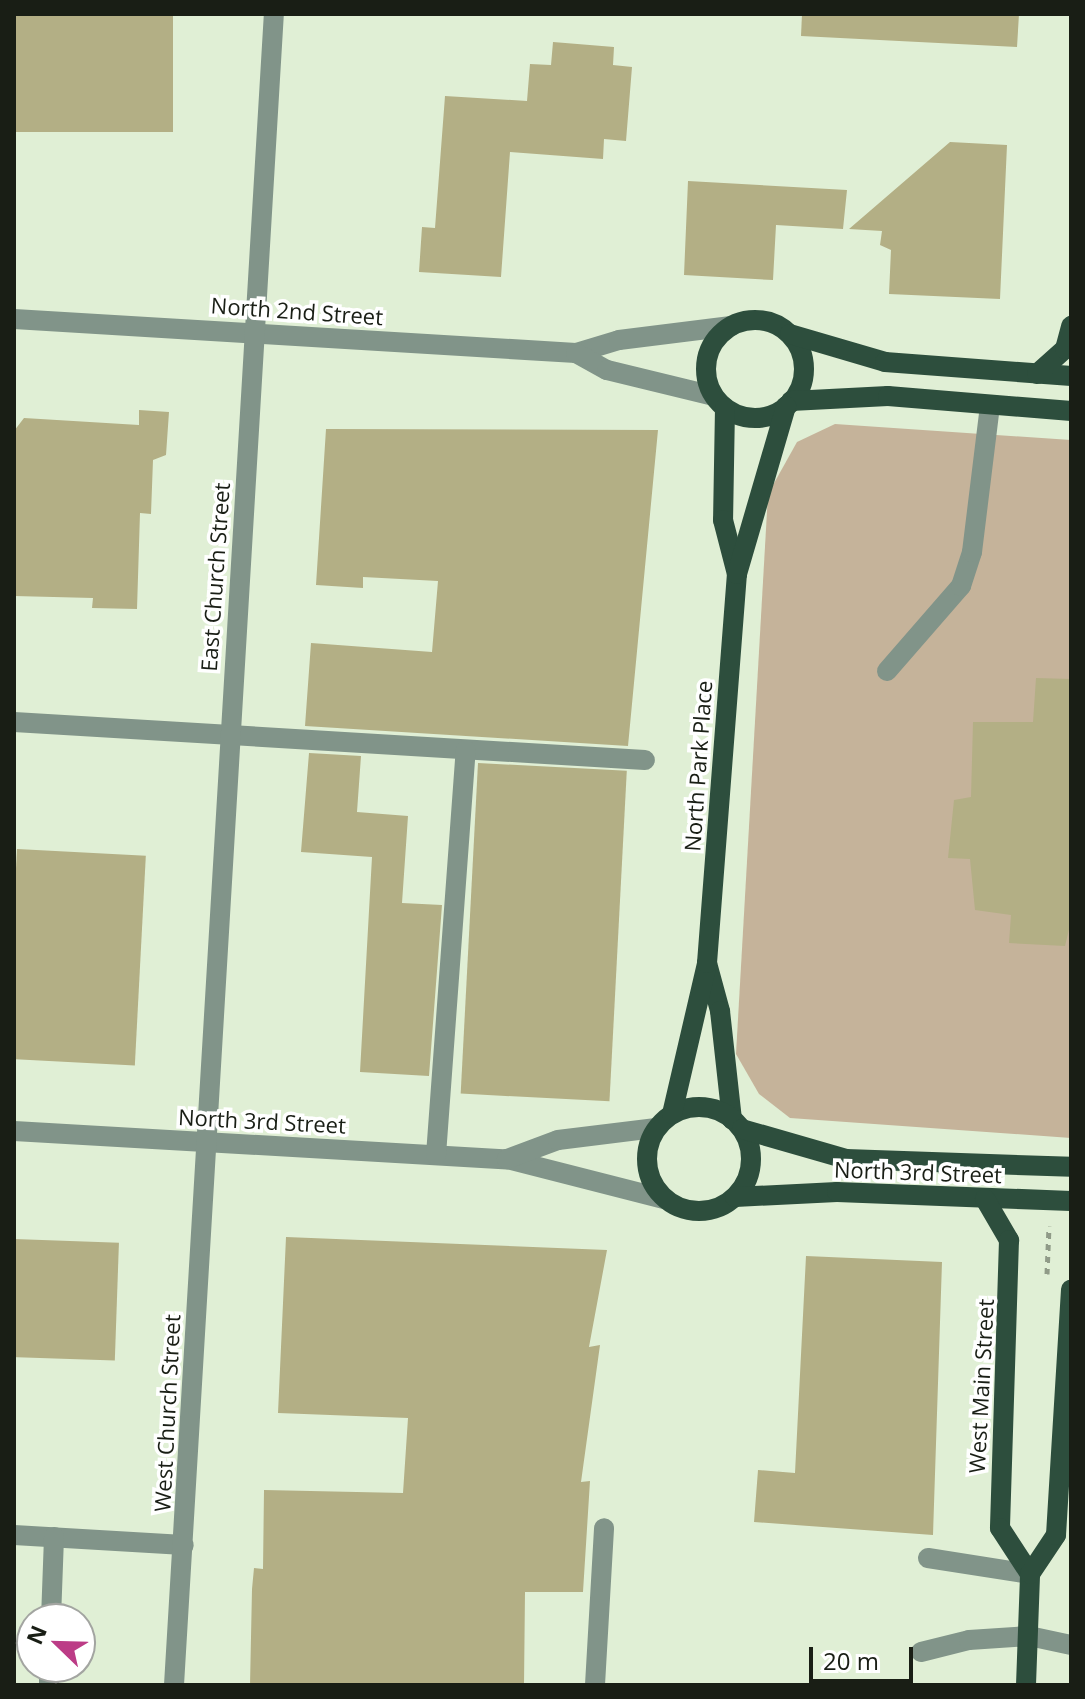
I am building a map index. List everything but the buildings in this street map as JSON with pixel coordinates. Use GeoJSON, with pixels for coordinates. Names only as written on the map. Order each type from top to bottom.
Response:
{"type":"FeatureCollection","features":[{"type":"Feature","properties":{"kind":"main road"},"geometry":{"type":"LineString","coordinates":[[1071,376],[885,362],[833,351],[761,320],[731,326],[707,359],[720,402],[762,417],[788,404],[888,396],[1071,411]]}},
{"type":"Feature","properties":{"kind":"main road"},"geometry":{"type":"LineString","coordinates":[[1037,374],[1065,349],[1071,326]]}},
{"type":"Feature","properties":{"kind":"main road"},"geometry":{"type":"LineString","coordinates":[[788,404],[803,361],[790,334]]}},
{"type":"Feature","properties":{"kind":"main road","name":"North Park Place"},"geometry":{"type":"LineString","coordinates":[[720,402],[723,520],[737,574]]}},
{"type":"Feature","properties":{"kind":"main road","name":"North Park Place"},"geometry":{"type":"LineString","coordinates":[[672,1114],[707,963],[737,574],[788,404]]}},
{"type":"Feature","properties":{"kind":"main road","name":"North Park Place"},"geometry":{"type":"LineString","coordinates":[[707,963],[720,1011],[737,1124]]}},
{"type":"Feature","properties":{"kind":"main road"},"geometry":{"type":"LineString","coordinates":[[703,1107],[737,1124],[750,1171],[735,1197],[723,1206],[692,1211],[664,1199],[648,1173],[649,1142],[656,1128],[672,1114],[703,1107]]}},
{"type":"Feature","properties":{"kind":"main road","name":"North 3rd Street"},"geometry":{"type":"LineString","coordinates":[[737,1124],[846,1159],[1062,1166]]}},
{"type":"Feature","properties":{"kind":"main road","name":"North 3rd Street"},"geometry":{"type":"LineString","coordinates":[[735,1197],[837,1192],[1057,1205]]}},
{"type":"Feature","properties":{"kind":"main road","name":"West Main Street"},"geometry":{"type":"LineString","coordinates":[[985,1199],[1009,1240],[1000,1528],[1030,1574]]}},
{"type":"Feature","properties":{"kind":"main road"},"geometry":{"type":"LineString","coordinates":[[1026,1685],[1030,1574],[1056,1535],[1071,1289]]}},
{"type":"Feature","properties":{"kind":"street","name":"East Church Street"},"geometry":{"type":"LineString","coordinates":[[206,1142],[274,14]]}},
{"type":"Feature","properties":{"kind":"street","name":"North 2nd Street"},"geometry":{"type":"LineString","coordinates":[[14,319],[576,353],[619,340],[731,326]]}},
{"type":"Feature","properties":{"kind":"street","name":"North 2nd Street"},"geometry":{"type":"LineString","coordinates":[[576,353],[607,370],[720,402]]}},
{"type":"Feature","properties":{"kind":"street"},"geometry":{"type":"LineString","coordinates":[[887,671],[961,586],[972,552],[990,406]]}},
{"type":"Feature","properties":{"kind":"street"},"geometry":{"type":"LineString","coordinates":[[14,722],[645,760]]}},
{"type":"Feature","properties":{"kind":"street"},"geometry":{"type":"LineString","coordinates":[[436,1155],[466,750]]}},
{"type":"Feature","properties":{"kind":"street","name":"North 3rd Street"},"geometry":{"type":"LineString","coordinates":[[507,1159],[558,1140],[656,1128]]}},
{"type":"Feature","properties":{"kind":"street","name":"North 3rd Street"},"geometry":{"type":"LineString","coordinates":[[14,1131],[507,1159],[664,1199]]}},
{"type":"Feature","properties":{"kind":"street","name":"West Church Street"},"geometry":{"type":"LineString","coordinates":[[174,1685],[206,1142]]}},
{"type":"Feature","properties":{"kind":"street"},"geometry":{"type":"LineString","coordinates":[[595,1685],[604,1528]]}},
{"type":"Feature","properties":{"kind":"street"},"geometry":{"type":"LineString","coordinates":[[14,1535],[184,1545]]}},
{"type":"Feature","properties":{"kind":"street"},"geometry":{"type":"LineString","coordinates":[[52,1603],[54,1537]]}},
{"type":"Feature","properties":{"kind":"street"},"geometry":{"type":"LineString","coordinates":[[928,1558],[1030,1574]]}},
{"type":"Feature","properties":{"kind":"street"},"geometry":{"type":"LineString","coordinates":[[921,1652],[969,1640],[1029,1636],[1071,1645]]}},
{"type":"Feature","properties":{"kind":"path"},"geometry":{"type":"LineString","coordinates":[[1047,1274],[1057,1205]]}},
{"type":"Feature","properties":{"kind":"shaded area"},"geometry":{"type":"Polygon","coordinates":[[[835,424],[1071,440],[1071,1138],[790,1118],[759,1094],[736,1054],[768,494],[797,442],[835,424]]]}}]}
